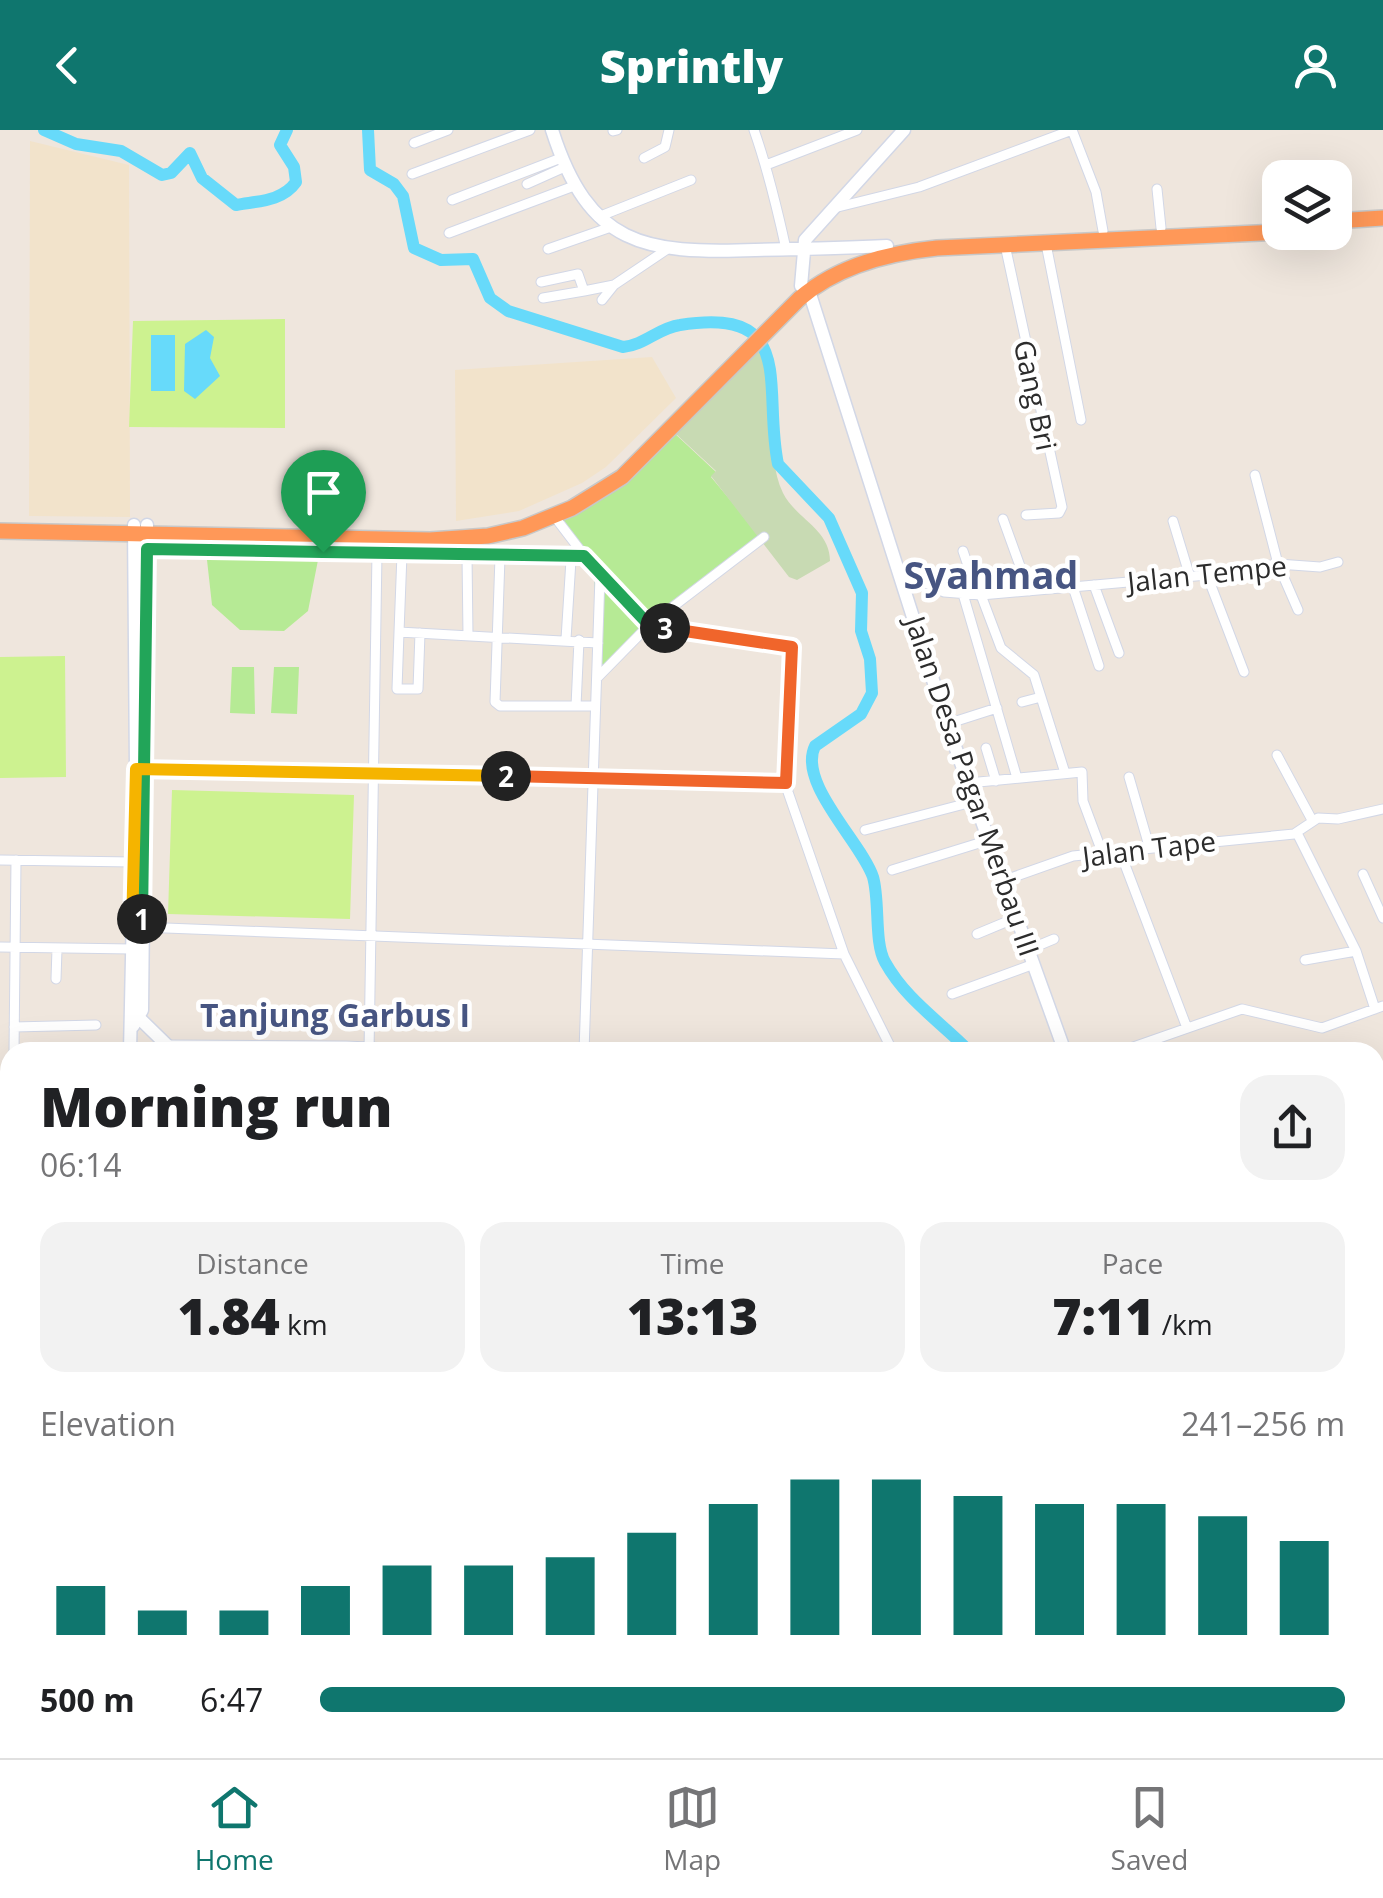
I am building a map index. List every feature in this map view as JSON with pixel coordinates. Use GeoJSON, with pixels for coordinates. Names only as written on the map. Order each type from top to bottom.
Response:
{"type":"FeatureCollection","features":[{"type":"Feature","properties":{"kind":"highway"},"geometry":{"type":"LineString","coordinates":[[1352,220],[1383,218]]}},
{"type":"Feature","properties":{"kind":"highway"},"geometry":{"type":"LineString","coordinates":[[805,289],[899,252],[1262,227]]}},
{"type":"Feature","properties":{"kind":"highway"},"geometry":{"type":"LineString","coordinates":[[0,521],[142,533],[486,527],[520,519],[568,500],[618,469],[830,267],[887,246],[1161,228],[1262,230]]}},
{"type":"Feature","properties":{"kind":"highway"},"geometry":{"type":"LineString","coordinates":[[1352,229],[1383,228]]}},
{"type":"Feature","properties":{"kind":"highway"},"geometry":{"type":"LineString","coordinates":[[0,530],[450,539],[506,532],[554,516],[622,477],[742,350]]}},
{"type":"Feature","properties":{"kind":"street"},"geometry":{"type":"LineString","coordinates":[[414,142],[448,130]]}},
{"type":"Feature","properties":{"kind":"street"},"geometry":{"type":"LineString","coordinates":[[412,174],[530,130]]}},
{"type":"Feature","properties":{"kind":"street"},"geometry":{"type":"LineString","coordinates":[[552,130],[574,186],[598,217],[611,227],[666,250],[887,246]]}},
{"type":"Feature","properties":{"kind":"street"},"geometry":{"type":"LineString","coordinates":[[644,158],[665,147],[669,130]]}},
{"type":"Feature","properties":{"kind":"street"},"geometry":{"type":"LineString","coordinates":[[754,130],[786,250]]}},
{"type":"Feature","properties":{"kind":"street"},"geometry":{"type":"LineString","coordinates":[[766,165],[857,130]]}},
{"type":"Feature","properties":{"kind":"street"},"geometry":{"type":"LineString","coordinates":[[805,289],[802,250],[832,208],[904,130]]}},
{"type":"Feature","properties":{"kind":"street"},"geometry":{"type":"LineString","coordinates":[[832,208],[919,187],[1072,130],[1096,192],[1103,231]]}},
{"type":"Feature","properties":{"kind":"street"},"geometry":{"type":"LineString","coordinates":[[527,184],[563,163]]}},
{"type":"Feature","properties":{"kind":"street"},"geometry":{"type":"LineString","coordinates":[[452,200],[563,163]]}},
{"type":"Feature","properties":{"kind":"street"},"geometry":{"type":"LineString","coordinates":[[598,217],[691,180]]}},
{"type":"Feature","properties":{"kind":"street"},"geometry":{"type":"LineString","coordinates":[[449,233],[574,186]]}},
{"type":"Feature","properties":{"kind":"street"},"geometry":{"type":"LineString","coordinates":[[1158,189],[1161,228]]}},
{"type":"Feature","properties":{"kind":"street"},"geometry":{"type":"LineString","coordinates":[[548,249],[611,227]]}},
{"type":"Feature","properties":{"kind":"street"},"geometry":{"type":"LineString","coordinates":[[1046,244],[1081,420]]}},
{"type":"Feature","properties":{"kind":"street","name":"Gang Bri"},"geometry":{"type":"LineString","coordinates":[[1005,245],[1062,507],[1059,512],[1026,515]]}},
{"type":"Feature","properties":{"kind":"street"},"geometry":{"type":"LineString","coordinates":[[602,300],[614,285],[666,250]]}},
{"type":"Feature","properties":{"kind":"street"},"geometry":{"type":"LineString","coordinates":[[541,282],[578,274],[584,291]]}},
{"type":"Feature","properties":{"kind":"street"},"geometry":{"type":"LineString","coordinates":[[543,298],[614,285]]}},
{"type":"Feature","properties":{"kind":"street","name":"Jalan Desa Pagar Merbau III"},"geometry":{"type":"LineString","coordinates":[[805,289],[832,355],[947,724],[1061,1042]]}},
{"type":"Feature","properties":{"kind":"street"},"geometry":{"type":"LineString","coordinates":[[1255,475],[1278,564],[1298,610]]}},
{"type":"Feature","properties":{"kind":"street"},"geometry":{"type":"LineString","coordinates":[[554,516],[600,576],[649,625],[792,647],[786,783],[844,954],[888,1042]]}},
{"type":"Feature","properties":{"kind":"street"},"geometry":{"type":"LineString","coordinates":[[1003,518],[1029,591]]}},
{"type":"Feature","properties":{"kind":"street"},"geometry":{"type":"LineString","coordinates":[[1173,522],[1190,577]]}},
{"type":"Feature","properties":{"kind":"street"},"geometry":{"type":"LineString","coordinates":[[132,1042],[136,1016],[142,768],[142,533],[377,553],[571,560],[584,556]]}},
{"type":"Feature","properties":{"kind":"street"},"geometry":{"type":"LineString","coordinates":[[597,678],[649,625],[764,537]]}},
{"type":"Feature","properties":{"kind":"street"},"geometry":{"type":"LineString","coordinates":[[963,551],[997,639]]}},
{"type":"Feature","properties":{"kind":"street"},"geometry":{"type":"LineString","coordinates":[[369,1042],[377,553]]}},
{"type":"Feature","properties":{"kind":"street"},"geometry":{"type":"LineString","coordinates":[[397,690],[402,554]]}},
{"type":"Feature","properties":{"kind":"street"},"geometry":{"type":"LineString","coordinates":[[467,556],[468,635]]}},
{"type":"Feature","properties":{"kind":"street"},"geometry":{"type":"LineString","coordinates":[[500,557],[497,705],[594,706]]}},
{"type":"Feature","properties":{"kind":"street"},"geometry":{"type":"LineString","coordinates":[[566,639],[571,560]]}},
{"type":"Feature","properties":{"kind":"street","name":"Jalan Tempe"},"geometry":{"type":"LineString","coordinates":[[900,572],[944,592],[979,595],[1207,576],[1278,564],[1316,568],[1338,562]]}},
{"type":"Feature","properties":{"kind":"street"},"geometry":{"type":"LineString","coordinates":[[584,1042],[600,576]]}},
{"type":"Feature","properties":{"kind":"street"},"geometry":{"type":"LineString","coordinates":[[1207,576],[1244,672]]}},
{"type":"Feature","properties":{"kind":"street"},"geometry":{"type":"LineString","coordinates":[[1094,585],[1118,653]]}},
{"type":"Feature","properties":{"kind":"street"},"geometry":{"type":"LineString","coordinates":[[1073,587],[1099,666]]}},
{"type":"Feature","properties":{"kind":"street"},"geometry":{"type":"LineString","coordinates":[[963,594],[1017,778]]}},
{"type":"Feature","properties":{"kind":"street"},"geometry":{"type":"LineString","coordinates":[[974,631],[997,639],[1032,671],[1066,773]]}},
{"type":"Feature","properties":{"kind":"street"},"geometry":{"type":"LineString","coordinates":[[399,632],[598,639]]}},
{"type":"Feature","properties":{"kind":"street"},"geometry":{"type":"LineString","coordinates":[[377,689],[418,689],[420,633]]}},
{"type":"Feature","properties":{"kind":"street"},"geometry":{"type":"LineString","coordinates":[[598,639],[615,658]]}},
{"type":"Feature","properties":{"kind":"street"},"geometry":{"type":"LineString","coordinates":[[576,706],[579,640]]}},
{"type":"Feature","properties":{"kind":"street"},"geometry":{"type":"LineString","coordinates":[[1022,702],[1041,697]]}},
{"type":"Feature","properties":{"kind":"street"},"geometry":{"type":"LineString","coordinates":[[947,724],[997,708]]}},
{"type":"Feature","properties":{"kind":"street"},"geometry":{"type":"LineString","coordinates":[[986,748],[996,780]]}},
{"type":"Feature","properties":{"kind":"street"},"geometry":{"type":"LineString","coordinates":[[1147,1042],[1247,1008],[1329,1028],[1379,1008],[1303,828],[1277,755]]}},
{"type":"Feature","properties":{"kind":"street"},"geometry":{"type":"LineString","coordinates":[[142,768],[786,783]]}},
{"type":"Feature","properties":{"kind":"street"},"geometry":{"type":"LineString","coordinates":[[142,768],[133,862],[136,1016],[164,1042]]}},
{"type":"Feature","properties":{"kind":"street"},"geometry":{"type":"LineString","coordinates":[[968,783],[1084,774],[1083,801],[1102,852]]}},
{"type":"Feature","properties":{"kind":"street"},"geometry":{"type":"LineString","coordinates":[[1129,777],[1148,846]]}},
{"type":"Feature","properties":{"kind":"street"},"geometry":{"type":"LineString","coordinates":[[865,830],[976,801]]}},
{"type":"Feature","properties":{"kind":"street","name":"Jalan Tape"},"geometry":{"type":"LineString","coordinates":[[1005,880],[1073,856],[1303,828],[1383,809]]}},
{"type":"Feature","properties":{"kind":"street"},"geometry":{"type":"LineString","coordinates":[[892,870],[989,840]]}},
{"type":"Feature","properties":{"kind":"street"},"geometry":{"type":"LineString","coordinates":[[1120,849],[1187,1028]]}},
{"type":"Feature","properties":{"kind":"street"},"geometry":{"type":"LineString","coordinates":[[0,860],[133,862]]}},
{"type":"Feature","properties":{"kind":"street"},"geometry":{"type":"LineString","coordinates":[[14,1042],[16,860]]}},
{"type":"Feature","properties":{"kind":"street"},"geometry":{"type":"LineString","coordinates":[[1363,874],[1383,918]]}},
{"type":"Feature","properties":{"kind":"street"},"geometry":{"type":"LineString","coordinates":[[977,934],[1018,917]]}},
{"type":"Feature","properties":{"kind":"street"},"geometry":{"type":"LineString","coordinates":[[137,928],[844,954]]}},
{"type":"Feature","properties":{"kind":"street"},"geometry":{"type":"LineString","coordinates":[[1030,949],[1054,938]]}},
{"type":"Feature","properties":{"kind":"street"},"geometry":{"type":"LineString","coordinates":[[0,947],[132,949]]}},
{"type":"Feature","properties":{"kind":"street"},"geometry":{"type":"LineString","coordinates":[[56,980],[57,949]]}},
{"type":"Feature","properties":{"kind":"street"},"geometry":{"type":"LineString","coordinates":[[1305,960],[1356,950]]}},
{"type":"Feature","properties":{"kind":"street"},"geometry":{"type":"LineString","coordinates":[[952,994],[1034,964]]}},
{"type":"Feature","properties":{"kind":"street"},"geometry":{"type":"LineString","coordinates":[[0,1013],[14,1013]]}},
{"type":"Feature","properties":{"kind":"street"},"geometry":{"type":"LineString","coordinates":[[14,1027],[96,1026]]}},
{"type":"Feature","properties":{"kind":"shaded area"},"geometry":{"type":"Polygon","coordinates":[[[30,141],[129,165],[130,517],[29,516],[30,141]]]}},
{"type":"Feature","properties":{"kind":"shaded area"},"geometry":{"type":"Polygon","coordinates":[[[652,357],[676,398],[606,467],[582,483],[519,511],[456,521],[455,370],[652,357]]]}},
{"type":"Feature","properties":{"kind":"green space"},"geometry":{"type":"Polygon","coordinates":[[[285,319],[285,428],[129,427],[133,321],[285,319]]]}},
{"type":"Feature","properties":{"kind":"green space"},"geometry":{"type":"Polygon","coordinates":[[[758,349],[770,382],[774,458],[783,493],[819,532],[829,550],[830,561],[797,580],[789,577],[711,476],[716,471],[676,434],[758,349]]]}},
{"type":"Feature","properties":{"kind":"green space"},"geometry":{"type":"Polygon","coordinates":[[[672,431],[716,472],[711,477],[761,537],[650,622],[596,676],[594,565],[558,517],[672,431]]]}},
{"type":"Feature","properties":{"kind":"green space"},"geometry":{"type":"Polygon","coordinates":[[[206,551],[319,555],[308,611],[284,631],[240,630],[212,605],[206,551]]]}},
{"type":"Feature","properties":{"kind":"green space"},"geometry":{"type":"Polygon","coordinates":[[[65,656],[66,777],[0,778],[0,657],[65,656]]]}},
{"type":"Feature","properties":{"kind":"green space"},"geometry":{"type":"Polygon","coordinates":[[[232,667],[254,667],[255,714],[230,713],[232,667]]]}},
{"type":"Feature","properties":{"kind":"green space"},"geometry":{"type":"Polygon","coordinates":[[[274,667],[299,667],[297,714],[271,713],[274,667]]]}},
{"type":"Feature","properties":{"kind":"green space"},"geometry":{"type":"Polygon","coordinates":[[[172,790],[354,795],[350,919],[168,914],[172,790]]]}},
{"type":"Feature","properties":{"kind":"water"},"geometry":{"type":"Polygon","coordinates":[[[206,330],[214,337],[210,358],[220,376],[195,399],[184,391],[185,344],[206,330]]]}},
{"type":"Feature","properties":{"kind":"water"},"geometry":{"type":"Polygon","coordinates":[[[151,335],[175,335],[175,391],[151,391],[151,335]]]}},
{"type":"Feature","properties":{"kind":"waterway"},"geometry":{"type":"LineString","coordinates":[[44,130],[76,144],[121,151],[162,175],[171,173],[190,153],[202,178],[236,205],[276,197],[296,182],[294,167],[280,145],[287,130]]}},
{"type":"Feature","properties":{"kind":"waterway"},"geometry":{"type":"LineString","coordinates":[[368,130],[370,170],[394,184],[403,196],[414,248],[441,260],[473,259],[490,298],[508,311],[623,347],[672,327],[718,322],[743,328],[759,340],[768,358],[778,464],[829,518],[862,593],[861,631],[870,659],[872,693],[861,714],[815,746],[815,777],[873,877],[879,944],[885,962],[913,999],[959,1042]]}},
{"type":"Feature","properties":{"kind":"district","name":"Syahmad"},"geometry":{"type":"Point","coordinates":[991,574]}},
{"type":"Feature","properties":{"kind":"district","name":"Tanjung Garbus I"},"geometry":{"type":"Point","coordinates":[335,1014]}},
{"type":"Feature","properties":{"kind":"route"},"geometry":{"type":"LineString","coordinates":[[323,552],[147,549],[148,768],[142,928],[132,928],[136,769],[148,768],[376,772],[786,783],[795,658],[789,644],[649,625],[584,556],[571,560],[323,552]]}}]}
